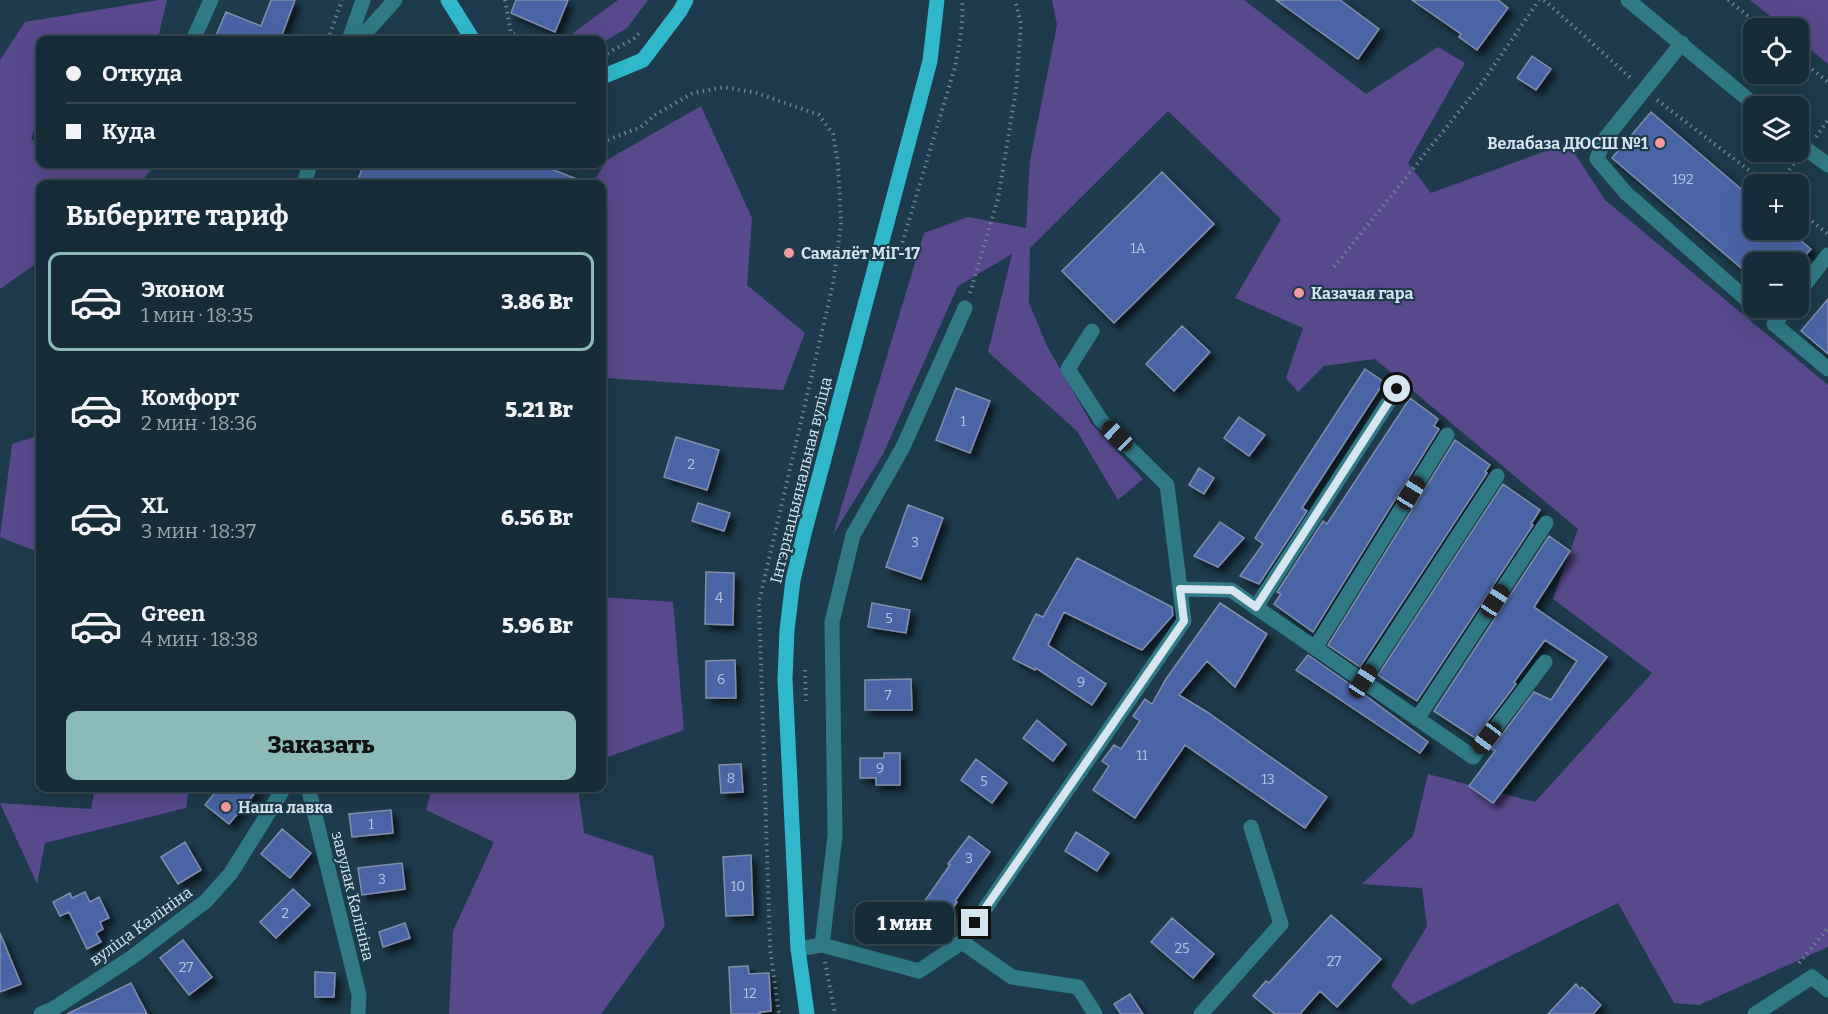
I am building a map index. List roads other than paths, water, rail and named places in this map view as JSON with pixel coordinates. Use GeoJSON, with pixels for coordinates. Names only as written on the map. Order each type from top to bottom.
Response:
{"type":"FeatureCollection","features":[{"type":"Feature","properties":{"kind":"main road"},"geometry":{"type":"LineString","coordinates":[[448,0],[470,36]]}},
{"type":"Feature","properties":{"kind":"main road"},"geometry":{"type":"LineString","coordinates":[[606,75],[643,60],[686,0]]}},
{"type":"Feature","properties":{"kind":"main road","name":"Інтэрнацыянальная вуліца"},"geometry":{"type":"LineString","coordinates":[[807,1014],[798,949],[786,679],[787,630],[793,580],[930,61],[937,0]]}},
{"type":"Feature","properties":{"kind":"street"},"geometry":{"type":"LineString","coordinates":[[195,36],[211,0]]}},
{"type":"Feature","properties":{"kind":"street"},"geometry":{"type":"LineString","coordinates":[[350,36],[363,0]]}},
{"type":"Feature","properties":{"kind":"street"},"geometry":{"type":"LineString","coordinates":[[363,36],[395,0]]}},
{"type":"Feature","properties":{"kind":"street"},"geometry":{"type":"LineString","coordinates":[[1628,0],[1744,96]]}},
{"type":"Feature","properties":{"kind":"street"},"geometry":{"type":"LineString","coordinates":[[1682,43],[1604,140],[1597,159],[1626,193],[1743,297]]}},
{"type":"Feature","properties":{"kind":"street"},"geometry":{"type":"LineString","coordinates":[[1809,151],[1828,165]]}},
{"type":"Feature","properties":{"kind":"street"},"geometry":{"type":"LineString","coordinates":[[1809,279],[1828,255]]}},
{"type":"Feature","properties":{"kind":"street"},"geometry":{"type":"LineString","coordinates":[[822,945],[835,836],[832,622],[853,535],[903,447],[965,308]]}},
{"type":"Feature","properties":{"kind":"street"},"geometry":{"type":"LineString","coordinates":[[1767,318],[1828,369]]}},
{"type":"Feature","properties":{"kind":"street"},"geometry":{"type":"LineString","coordinates":[[1774,324],[1779,318]]}},
{"type":"Feature","properties":{"kind":"street"},"geometry":{"type":"LineString","coordinates":[[798,949],[822,945],[919,971],[962,942],[1184,621],[1167,485],[1101,420],[1068,369],[1092,331]]}},
{"type":"Feature","properties":{"kind":"street"},"geometry":{"type":"LineString","coordinates":[[1256,607],[1397,389]]}},
{"type":"Feature","properties":{"kind":"street"},"geometry":{"type":"LineString","coordinates":[[1315,648],[1447,435]]}},
{"type":"Feature","properties":{"kind":"street"},"geometry":{"type":"LineString","coordinates":[[1363,681],[1497,476]]}},
{"type":"Feature","properties":{"kind":"street"},"geometry":{"type":"LineString","coordinates":[[1417,718],[1546,523]]}},
{"type":"Feature","properties":{"kind":"street"},"geometry":{"type":"LineString","coordinates":[[1180,589],[1232,590],[1473,757],[1545,662]]}},
{"type":"Feature","properties":{"kind":"street","name":"вуліца Калініна"},"geometry":{"type":"LineString","coordinates":[[41,1014],[53,1009],[131,958],[206,901],[231,873],[282,792]]}},
{"type":"Feature","properties":{"kind":"street","name":"завулак Калініна"},"geometry":{"type":"LineString","coordinates":[[309,792],[359,995],[358,1014]]}},
{"type":"Feature","properties":{"kind":"street"},"geometry":{"type":"LineString","coordinates":[[1201,1014],[1281,924],[1251,827]]}},
{"type":"Feature","properties":{"kind":"street"},"geometry":{"type":"LineString","coordinates":[[962,942],[1012,978],[1078,987],[1095,1014]]}},
{"type":"Feature","properties":{"kind":"street"},"geometry":{"type":"LineString","coordinates":[[1755,1014],[1812,977],[1828,990]]}},
{"type":"Feature","properties":{"kind":"place","name":"Велабаза ДЮСШ №1"},"geometry":{"type":"Point","coordinates":[1660,143]}},
{"type":"Feature","properties":{"kind":"place","name":"Самалёт МіГ-17"},"geometry":{"type":"Point","coordinates":[789,253]}},
{"type":"Feature","properties":{"kind":"place","name":"Казачая гара"},"geometry":{"type":"Point","coordinates":[1299,293]}},
{"type":"Feature","properties":{"kind":"place","name":"Наша лавка"},"geometry":{"type":"Point","coordinates":[226,807]}}]}
